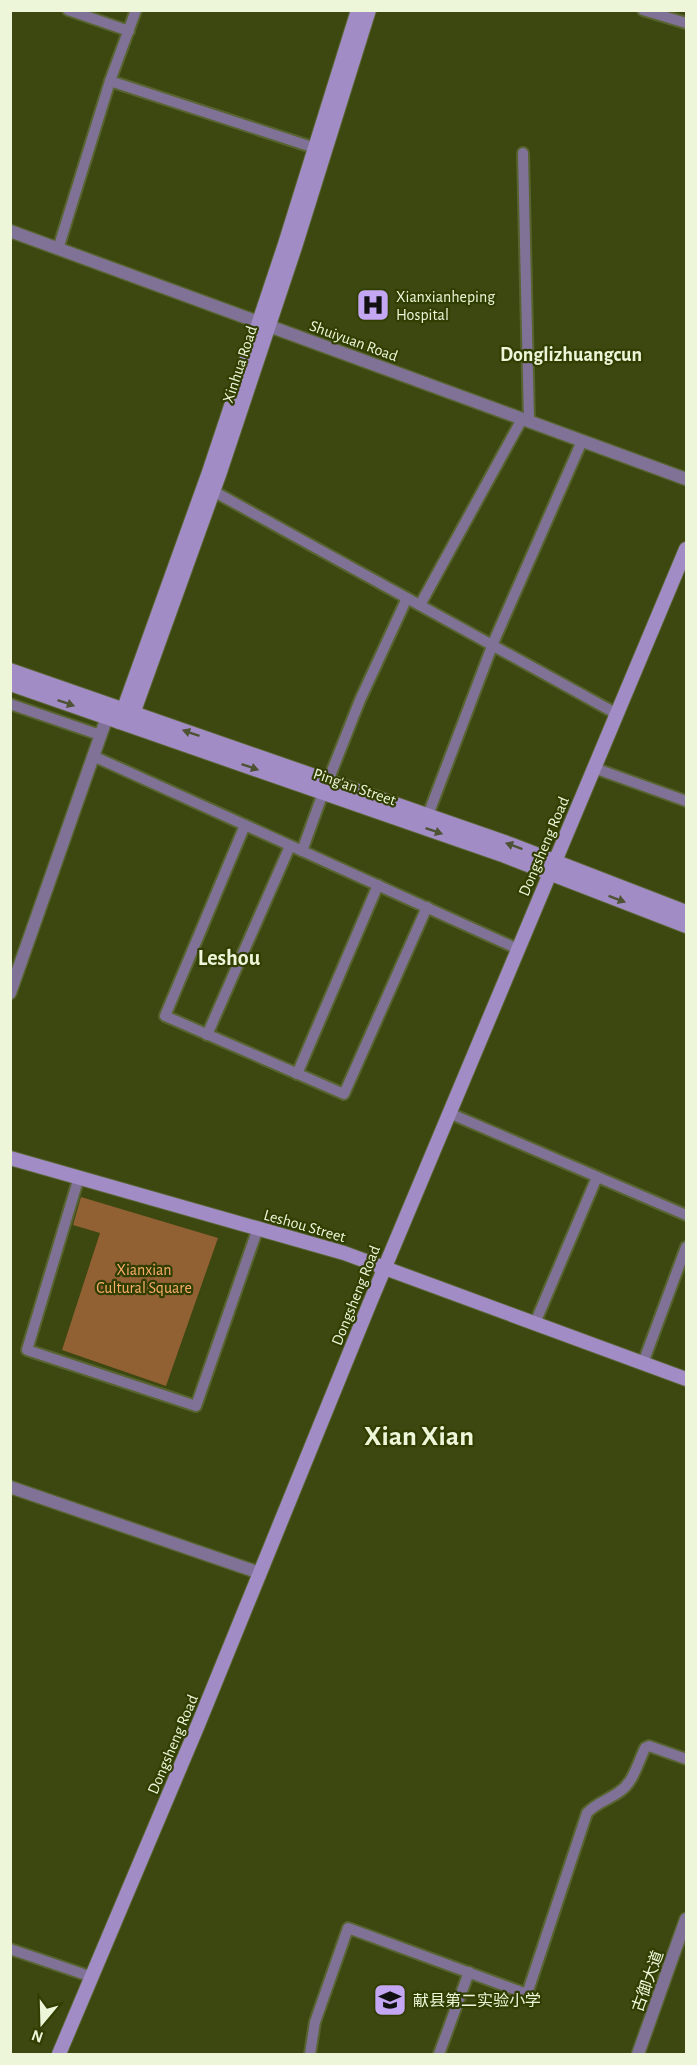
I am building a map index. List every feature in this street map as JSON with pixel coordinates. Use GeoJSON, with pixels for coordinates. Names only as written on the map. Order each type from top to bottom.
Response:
{"type":"FeatureCollection","features":[{"type":"Feature","properties":{"kind":"main road","name":"Xinhua Road"},"geometry":{"type":"LineString","coordinates":[[122,717],[213,491],[358,10]]}},
{"type":"Feature","properties":{"kind":"main road","name":"Xinhua Road"},"geometry":{"type":"LineString","coordinates":[[122,717],[264,325],[369,10]]}},
{"type":"Feature","properties":{"kind":"main road","name":"Dongsheng Road"},"geometry":{"type":"LineString","coordinates":[[59,2055],[260,1573],[384,1268],[687,549]]}},
{"type":"Feature","properties":{"kind":"main road","name":"Ping'an Street"},"geometry":{"type":"LineString","coordinates":[[10,670],[122,717]]}},
{"type":"Feature","properties":{"kind":"main road","name":"Ping'an Street"},"geometry":{"type":"LineString","coordinates":[[10,684],[122,717],[687,912]]}},
{"type":"Feature","properties":{"kind":"main road","name":"Ping'an Street"},"geometry":{"type":"LineString","coordinates":[[326,787],[428,815],[687,926]]}},
{"type":"Feature","properties":{"kind":"main road","name":"Leshou Street"},"geometry":{"type":"LineString","coordinates":[[10,1158],[344,1253],[687,1379]]}},
{"type":"Feature","properties":{"kind":"street"},"geometry":{"type":"LineString","coordinates":[[68,10],[129,31]]}},
{"type":"Feature","properties":{"kind":"street"},"geometry":{"type":"LineString","coordinates":[[58,249],[110,81],[136,10]]}},
{"type":"Feature","properties":{"kind":"street"},"geometry":{"type":"LineString","coordinates":[[643,10],[687,23]]}},
{"type":"Feature","properties":{"kind":"street"},"geometry":{"type":"LineString","coordinates":[[110,81],[315,148]]}},
{"type":"Feature","properties":{"kind":"street"},"geometry":{"type":"LineString","coordinates":[[420,605],[526,420],[523,153]]}},
{"type":"Feature","properties":{"kind":"street","name":"Shuiyuan Road"},"geometry":{"type":"LineString","coordinates":[[10,231],[687,479]]}},
{"type":"Feature","properties":{"kind":"street"},"geometry":{"type":"LineString","coordinates":[[428,815],[493,645],[582,441]]}},
{"type":"Feature","properties":{"kind":"street"},"geometry":{"type":"LineString","coordinates":[[213,491],[617,714]]}},
{"type":"Feature","properties":{"kind":"street"},"geometry":{"type":"LineString","coordinates":[[302,851],[360,700],[406,598]]}},
{"type":"Feature","properties":{"kind":"street"},"geometry":{"type":"LineString","coordinates":[[10,704],[100,735]]}},
{"type":"Feature","properties":{"kind":"street"},"geometry":{"type":"LineString","coordinates":[[10,993],[100,735],[122,717]]}},
{"type":"Feature","properties":{"kind":"street"},"geometry":{"type":"LineString","coordinates":[[93,756],[518,949]]}},
{"type":"Feature","properties":{"kind":"street"},"geometry":{"type":"LineString","coordinates":[[594,768],[687,801]]}},
{"type":"Feature","properties":{"kind":"street"},"geometry":{"type":"LineString","coordinates":[[245,825],[165,1016],[344,1094],[426,907]]}},
{"type":"Feature","properties":{"kind":"street"},"geometry":{"type":"LineString","coordinates":[[207,1035],[290,846]]}},
{"type":"Feature","properties":{"kind":"street"},"geometry":{"type":"LineString","coordinates":[[297,1074],[378,885]]}},
{"type":"Feature","properties":{"kind":"street"},"geometry":{"type":"LineString","coordinates":[[449,1113],[687,1215]]}},
{"type":"Feature","properties":{"kind":"street"},"geometry":{"type":"LineString","coordinates":[[535,1323],[597,1176]]}},
{"type":"Feature","properties":{"kind":"street"},"geometry":{"type":"LineString","coordinates":[[80,1177],[27,1350],[196,1406],[258,1228]]}},
{"type":"Feature","properties":{"kind":"street"},"geometry":{"type":"LineString","coordinates":[[643,1363],[687,1247]]}},
{"type":"Feature","properties":{"kind":"street"},"geometry":{"type":"LineString","coordinates":[[10,1487],[260,1573]]}},
{"type":"Feature","properties":{"kind":"street"},"geometry":{"type":"LineString","coordinates":[[310,2055],[315,2022],[348,1928],[527,1994],[587,1813],[592,1807],[621,1791],[630,1781],[645,1748],[649,1746],[687,1759]]}},
{"type":"Feature","properties":{"kind":"street","name":"古御大道"},"geometry":{"type":"LineString","coordinates":[[638,2055],[687,1919]]}},
{"type":"Feature","properties":{"kind":"street"},"geometry":{"type":"LineString","coordinates":[[10,1949],[92,1977]]}},
{"type":"Feature","properties":{"kind":"street"},"geometry":{"type":"LineString","coordinates":[[439,2055],[469,1972]]}},
{"type":"Feature","properties":{"kind":"green space","name":"Xianxian Cultural Square"},"geometry":{"type":"Polygon","coordinates":[[[81,1197],[218,1238],[166,1386],[62,1350],[100,1233],[73,1225],[81,1197]]]}},
{"type":"Feature","properties":{"kind":"place","name":"Xianxianheping Hospital"},"geometry":{"type":"Point","coordinates":[373,305]}},
{"type":"Feature","properties":{"kind":"place","name":"献县第二实验小学"},"geometry":{"type":"Point","coordinates":[390,2000]}},
{"type":"Feature","properties":{"kind":"district","name":"Donglizhuangcun"},"geometry":{"type":"Point","coordinates":[571,354]}},
{"type":"Feature","properties":{"kind":"district","name":"Leshou"},"geometry":{"type":"Point","coordinates":[229,957]}},
{"type":"Feature","properties":{"kind":"district","name":"Xian Xian"},"geometry":{"type":"Point","coordinates":[419,1435]}}]}
